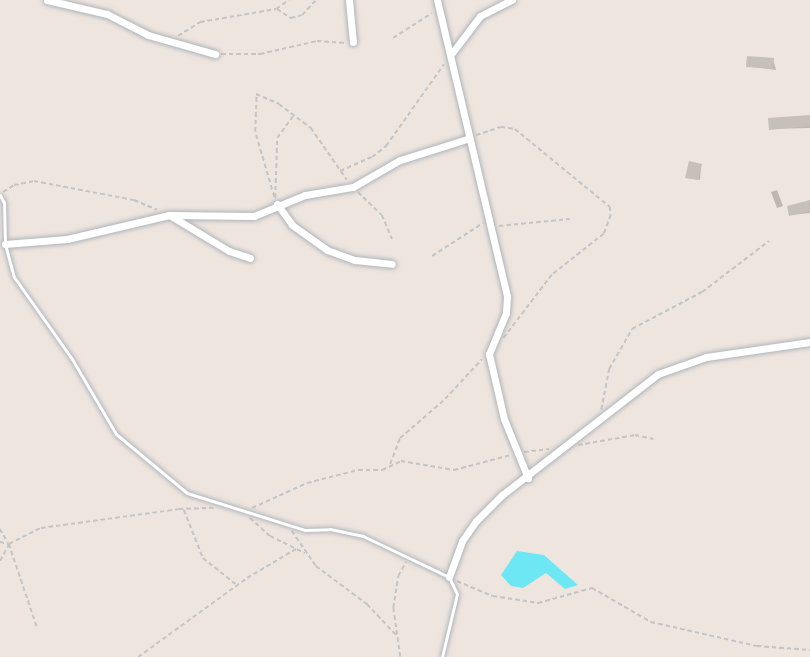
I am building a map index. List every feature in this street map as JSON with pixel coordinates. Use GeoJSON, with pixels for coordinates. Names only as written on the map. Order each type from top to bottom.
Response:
{"type":"FeatureCollection","features":[{"type":"Feature","properties":{"kind":"street"},"geometry":{"type":"LineString","coordinates":[[47,0],[107,14],[148,35],[215,54]]}},
{"type":"Feature","properties":{"kind":"street"},"geometry":{"type":"LineString","coordinates":[[349,0],[352,42]]}},
{"type":"Feature","properties":{"kind":"street"},"geometry":{"type":"LineString","coordinates":[[452,53],[480,16],[512,0]]}},
{"type":"Feature","properties":{"kind":"street"},"geometry":{"type":"LineString","coordinates":[[438,3],[452,53],[467,139],[493,226],[507,297],[506,314],[489,354],[504,418],[520,452],[528,478]]}},
{"type":"Feature","properties":{"kind":"street"},"geometry":{"type":"LineString","coordinates":[[448,37],[465,35]]}},
{"type":"Feature","properties":{"kind":"street"},"geometry":{"type":"LineString","coordinates":[[5,244],[67,239],[169,215],[242,218],[276,202],[352,187],[400,160],[467,139]]}},
{"type":"Feature","properties":{"kind":"street"},"geometry":{"type":"LineString","coordinates":[[276,202],[292,225],[327,250],[355,261],[392,264]]}},
{"type":"Feature","properties":{"kind":"street"},"geometry":{"type":"LineString","coordinates":[[169,215],[229,251],[250,258]]}},
{"type":"Feature","properties":{"kind":"street"},"geometry":{"type":"LineString","coordinates":[[449,577],[462,541],[476,521],[502,495],[528,478],[564,447],[675,365],[706,357],[810,342]]}},
{"type":"Feature","properties":{"kind":"lane"},"geometry":{"type":"LineString","coordinates":[[0,195],[4,203],[5,244],[14,277],[72,359],[107,424],[187,493],[310,531],[345,530],[449,577],[457,594],[442,657]]}},
{"type":"Feature","properties":{"kind":"path"},"geometry":{"type":"LineString","coordinates":[[173,41],[200,22],[276,9],[289,0]]}},
{"type":"Feature","properties":{"kind":"path"},"geometry":{"type":"LineString","coordinates":[[276,9],[291,18],[302,15],[316,0]]}},
{"type":"Feature","properties":{"kind":"path"},"geometry":{"type":"LineString","coordinates":[[393,38],[438,3]]}},
{"type":"Feature","properties":{"kind":"path"},"geometry":{"type":"LineString","coordinates":[[215,54],[260,54],[327,40],[352,42]]}},
{"type":"Feature","properties":{"kind":"path"},"geometry":{"type":"LineString","coordinates":[[339,171],[372,157],[386,147],[452,53]]}},
{"type":"Feature","properties":{"kind":"path"},"geometry":{"type":"LineString","coordinates":[[276,202],[255,132],[252,110],[256,94],[294,114],[311,128],[352,187],[382,215],[392,239]]}},
{"type":"Feature","properties":{"kind":"path"},"geometry":{"type":"LineString","coordinates":[[276,202],[277,138],[294,114]]}},
{"type":"Feature","properties":{"kind":"path"},"geometry":{"type":"LineString","coordinates":[[467,139],[501,127],[515,129],[609,207]]}},
{"type":"Feature","properties":{"kind":"path"},"geometry":{"type":"LineString","coordinates":[[0,195],[14,185],[34,181],[134,200],[169,215]]}},
{"type":"Feature","properties":{"kind":"path"},"geometry":{"type":"LineString","coordinates":[[599,421],[609,369],[632,329],[702,292],[769,241]]}},
{"type":"Feature","properties":{"kind":"path"},"geometry":{"type":"LineString","coordinates":[[305,553],[270,536],[243,512],[307,483],[358,470],[382,470],[405,460],[454,470],[520,452],[635,435],[654,439]]}},
{"type":"Feature","properties":{"kind":"path"},"geometry":{"type":"LineString","coordinates":[[0,561],[9,544],[41,528],[183,509],[231,508]]}},
{"type":"Feature","properties":{"kind":"path"},"geometry":{"type":"LineString","coordinates":[[183,509],[203,558],[237,585]]}},
{"type":"Feature","properties":{"kind":"path"},"geometry":{"type":"LineString","coordinates":[[289,525],[305,553],[316,566],[367,604],[396,636]]}},
{"type":"Feature","properties":{"kind":"path"},"geometry":{"type":"LineString","coordinates":[[0,529],[9,544],[37,627]]}},
{"type":"Feature","properties":{"kind":"path"},"geometry":{"type":"LineString","coordinates":[[0,542],[9,544]]}},
{"type":"Feature","properties":{"kind":"path"},"geometry":{"type":"LineString","coordinates":[[138,657],[237,585],[297,549]]}},
{"type":"Feature","properties":{"kind":"path"},"geometry":{"type":"LineString","coordinates":[[400,657],[393,608],[398,576],[409,557]]}},
{"type":"Feature","properties":{"kind":"path"},"geometry":{"type":"LineString","coordinates":[[449,577],[493,596],[538,603],[592,588],[651,622],[757,646],[810,650]]}},
{"type":"Feature","properties":{"kind":"water"},"geometry":{"type":"Polygon","coordinates":[[[517,551],[544,555],[578,585],[565,589],[546,573],[523,588],[511,586],[501,575],[517,551]]]}},
{"type":"Feature","properties":{"kind":"building"},"geometry":{"type":"Polygon","coordinates":[[[747,56],[774,58],[773,69],[746,67],[747,56]]]}},
{"type":"Feature","properties":{"kind":"building"},"geometry":{"type":"Polygon","coordinates":[[[810,115],[810,126],[769,130],[768,118],[810,115]]]}},
{"type":"Feature","properties":{"kind":"building"},"geometry":{"type":"Polygon","coordinates":[[[689,161],[702,164],[698,180],[685,178],[689,161]]]}},
{"type":"Feature","properties":{"kind":"building"},"geometry":{"type":"Polygon","coordinates":[[[810,200],[810,211],[789,216],[787,206],[810,200]]]}}]}
